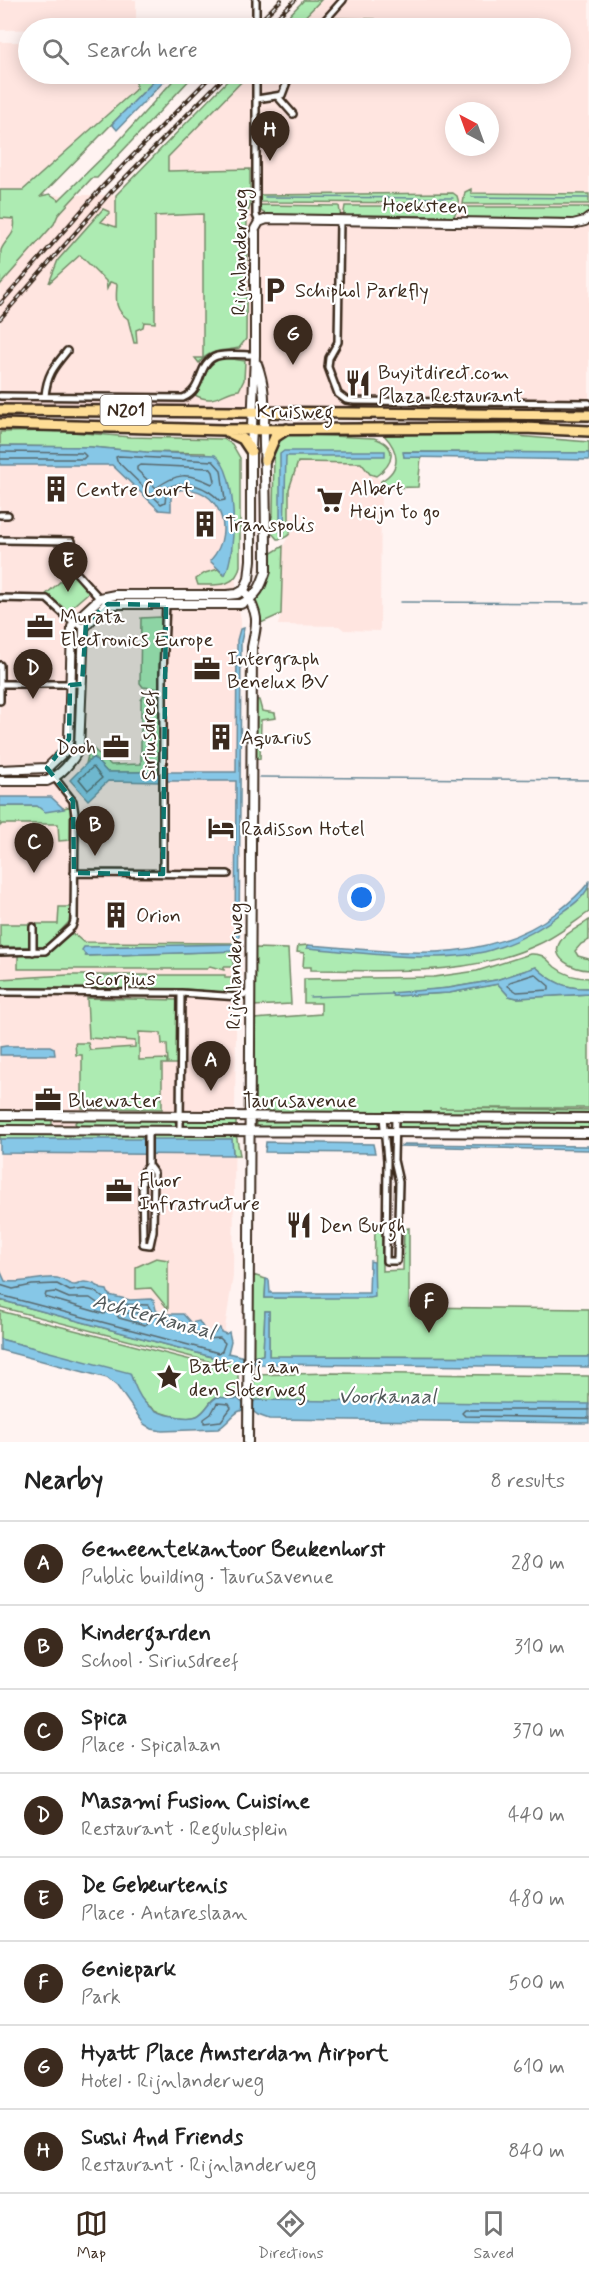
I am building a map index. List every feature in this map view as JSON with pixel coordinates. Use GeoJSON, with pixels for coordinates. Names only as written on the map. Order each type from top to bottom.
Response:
{"type":"FeatureCollection","features":[{"type":"Feature","properties":{"kind":"highway","name":"Kruisweg"},"geometry":{"type":"LineString","coordinates":[[0,410],[589,415]]}},
{"type":"Feature","properties":{"kind":"highway","name":"Kruisweg"},"geometry":{"type":"LineString","coordinates":[[0,424],[224,429],[589,431]]}},
{"type":"Feature","properties":{"kind":"highway"},"geometry":{"type":"LineString","coordinates":[[224,429],[243,440],[251,451]]}},
{"type":"Feature","properties":{"kind":"highway"},"geometry":{"type":"LineString","coordinates":[[265,460],[275,437],[287,429]]}},
{"type":"Feature","properties":{"kind":"street"},"geometry":{"type":"LineString","coordinates":[[256,0],[256,18]]}},
{"type":"Feature","properties":{"kind":"street"},"geometry":{"type":"LineString","coordinates":[[327,18],[343,0]]}},
{"type":"Feature","properties":{"kind":"street","name":"Rijnlanderweg"},"geometry":{"type":"LineString","coordinates":[[248,1442],[252,648],[258,622],[243,590],[249,579],[251,560],[255,229],[259,222],[256,215],[256,84]]}},
{"type":"Feature","properties":{"kind":"street"},"geometry":{"type":"LineString","coordinates":[[257,99],[278,97],[284,93],[287,84]]}},
{"type":"Feature","properties":{"kind":"street"},"geometry":{"type":"LineString","coordinates":[[278,97],[293,114]]}},
{"type":"Feature","properties":{"kind":"street","name":"Hoeksteen"},"geometry":{"type":"LineString","coordinates":[[259,222],[267,219],[573,224],[589,218]]}},
{"type":"Feature","properties":{"kind":"street","name":"Kruisweg"},"geometry":{"type":"LineString","coordinates":[[340,221],[338,342],[329,358],[328,367],[336,391],[343,398],[354,401],[589,403]]}},
{"type":"Feature","properties":{"kind":"street"},"geometry":{"type":"LineString","coordinates":[[45,396],[47,381],[52,370],[67,351]]}},
{"type":"Feature","properties":{"kind":"street"},"geometry":{"type":"LineString","coordinates":[[0,396],[183,398],[198,386],[202,370],[211,359],[226,355],[255,357]]}},
{"type":"Feature","properties":{"kind":"street","name":"Rijnlanderweg"},"geometry":{"type":"LineString","coordinates":[[249,600],[261,586],[266,571],[264,382],[255,357]]}},
{"type":"Feature","properties":{"kind":"street"},"geometry":{"type":"LineString","coordinates":[[0,515],[8,515]]}},
{"type":"Feature","properties":{"kind":"street"},"geometry":{"type":"LineString","coordinates":[[0,540],[72,541],[73,569],[102,602],[108,604],[241,604],[249,600]]}},
{"type":"Feature","properties":{"kind":"street"},"geometry":{"type":"LineString","coordinates":[[0,770],[47,768],[66,750],[69,739],[71,637],[74,622],[115,595],[227,595],[237,594],[243,590]]}},
{"type":"Feature","properties":{"kind":"street","name":"Siriusdreef"},"geometry":{"type":"LineString","coordinates":[[163,874],[163,673],[166,595]]}},
{"type":"Feature","properties":{"kind":"street"},"geometry":{"type":"LineString","coordinates":[[0,598],[48,599],[84,628]]}},
{"type":"Feature","properties":{"kind":"street"},"geometry":{"type":"LineString","coordinates":[[0,781],[37,781],[53,778],[75,757],[79,749],[84,628],[102,602]]}},
{"type":"Feature","properties":{"kind":"street"},"geometry":{"type":"LineString","coordinates":[[0,665],[0,701]]}},
{"type":"Feature","properties":{"kind":"street"},"geometry":{"type":"LineString","coordinates":[[1,684],[81,684]]}},
{"type":"Feature","properties":{"kind":"street"},"geometry":{"type":"LineString","coordinates":[[0,952],[45,951],[72,927],[74,921],[73,801],[47,768]]}},
{"type":"Feature","properties":{"kind":"street"},"geometry":{"type":"LineString","coordinates":[[74,873],[228,874]]}},
{"type":"Feature","properties":{"kind":"street"},"geometry":{"type":"LineString","coordinates":[[33,927],[33,952]]}},
{"type":"Feature","properties":{"kind":"street"},"geometry":{"type":"LineString","coordinates":[[250,1011],[239,997],[251,991]]}},
{"type":"Feature","properties":{"kind":"street","name":"Scorpius"},"geometry":{"type":"LineString","coordinates":[[0,992],[181,993],[239,997]]}},
{"type":"Feature","properties":{"kind":"street"},"geometry":{"type":"LineString","coordinates":[[180,1131],[181,993]]}},
{"type":"Feature","properties":{"kind":"street","name":"Taurusavenue"},"geometry":{"type":"LineString","coordinates":[[0,1115],[589,1118]]}},
{"type":"Feature","properties":{"kind":"street"},"geometry":{"type":"LineString","coordinates":[[71,1116],[71,1130]]}},
{"type":"Feature","properties":{"kind":"street","name":"Taurusavenue"},"geometry":{"type":"LineString","coordinates":[[383,1118],[387,1160],[386,1261],[397,1261],[399,1182],[394,1160],[395,1118]]}},
{"type":"Feature","properties":{"kind":"street","name":"Taurusavenue"},"geometry":{"type":"LineString","coordinates":[[0,1130],[71,1130],[148,1135],[180,1131],[589,1134]]}},
{"type":"Feature","properties":{"kind":"street"},"geometry":{"type":"LineString","coordinates":[[148,1135],[148,1165],[154,1173],[153,1231],[150,1245],[143,1244],[141,1231],[142,1174],[148,1165]]}},
{"type":"Feature","properties":{"kind":"highlighted area"},"geometry":{"type":"Polygon","coordinates":[[[108,604],[166,605],[163,874],[74,873],[73,801],[47,768],[69,739],[70,685],[82,684],[86,623],[108,604]]]}},
{"type":"Feature","properties":{"kind":"shaded area"},"geometry":{"type":"Polygon","coordinates":[[[0,0],[136,0],[136,18],[18,18],[18,30],[0,30],[0,0]]]}},
{"type":"Feature","properties":{"kind":"shaded area"},"geometry":{"type":"Polygon","coordinates":[[[307,0],[589,0],[589,421],[0,414],[0,195],[114,195],[227,84],[571,84],[571,18],[290,18],[307,0]]]}},
{"type":"Feature","properties":{"kind":"shaded area"},"geometry":{"type":"Polygon","coordinates":[[[0,42],[18,42],[18,84],[136,84],[136,89],[22,190],[0,190],[0,42]]]}},
{"type":"Feature","properties":{"kind":"shaded area"},"geometry":{"type":"Polygon","coordinates":[[[60,454],[223,488],[241,621],[233,1276],[223,1341],[0,1280],[0,456],[60,454]]]}},
{"type":"Feature","properties":{"kind":"shaded area"},"geometry":{"type":"Polygon","coordinates":[[[298,462],[361,463],[370,474],[381,481],[380,631],[344,630],[339,626],[278,625],[281,614],[283,546],[293,528],[293,521],[289,521],[289,489],[298,462]]]}},
{"type":"Feature","properties":{"kind":"green space"},"geometry":{"type":"Polygon","coordinates":[[[304,0],[321,0],[304,18],[287,18],[304,0]]]}},
{"type":"Feature","properties":{"kind":"green space"},"geometry":{"type":"Polygon","coordinates":[[[136,84],[151,84],[41,196],[50,194],[59,200],[117,143],[170,84],[186,84],[97,178],[92,178],[0,285],[1,250],[13,233],[15,224],[14,219],[0,218],[0,190],[23,190],[136,89],[136,84]]]}},
{"type":"Feature","properties":{"kind":"green space"},"geometry":{"type":"Polygon","coordinates":[[[224,84],[239,84],[168,157],[168,171],[250,169],[250,206],[247,216],[246,339],[239,348],[218,351],[208,355],[199,363],[195,358],[203,358],[203,214],[155,216],[155,323],[144,322],[143,327],[136,330],[137,343],[134,343],[128,319],[118,308],[117,284],[110,282],[107,289],[106,281],[80,255],[49,283],[58,260],[103,209],[110,212],[101,222],[116,227],[116,195],[224,84]]]}},
{"type":"Feature","properties":{"kind":"green space"},"geometry":{"type":"Polygon","coordinates":[[[471,189],[471,193],[589,194],[589,204],[463,204],[465,192],[471,189]]]}},
{"type":"Feature","properties":{"kind":"green space"},"geometry":{"type":"Polygon","coordinates":[[[453,193],[457,196],[459,203],[258,202],[259,195],[453,193]]]}},
{"type":"Feature","properties":{"kind":"green space"},"geometry":{"type":"Polygon","coordinates":[[[259,205],[339,206],[341,218],[322,218],[321,215],[267,215],[262,212],[259,205]]]}},
{"type":"Feature","properties":{"kind":"green space"},"geometry":{"type":"Polygon","coordinates":[[[345,206],[458,206],[458,209],[452,219],[446,219],[445,216],[353,215],[352,218],[343,218],[345,206]]]}},
{"type":"Feature","properties":{"kind":"green space"},"geometry":{"type":"Polygon","coordinates":[[[464,207],[589,207],[589,214],[581,219],[470,219],[464,213],[464,207]]]}},
{"type":"Feature","properties":{"kind":"green space"},"geometry":{"type":"Polygon","coordinates":[[[226,358],[245,361],[244,380],[239,390],[213,399],[195,395],[209,367],[226,358]]]}},
{"type":"Feature","properties":{"kind":"green space"},"geometry":{"type":"Polygon","coordinates":[[[61,431],[130,437],[224,439],[232,444],[240,458],[240,566],[234,578],[224,584],[212,585],[198,585],[196,579],[218,569],[224,575],[232,551],[205,453],[146,452],[91,447],[0,446],[0,432],[61,431]]]}},
{"type":"Feature","properties":{"kind":"green space"},"geometry":{"type":"Polygon","coordinates":[[[479,433],[589,442],[589,453],[404,452],[404,457],[421,457],[418,487],[380,488],[381,481],[392,471],[396,460],[393,447],[384,435],[479,433]]]}},
{"type":"Feature","properties":{"kind":"green space"},"geometry":{"type":"Polygon","coordinates":[[[289,434],[374,438],[387,446],[391,456],[387,466],[376,476],[370,474],[361,463],[298,462],[289,489],[289,520],[293,521],[292,528],[290,534],[277,539],[271,532],[274,449],[279,439],[289,434]]]}},
{"type":"Feature","properties":{"kind":"green space"},"geometry":{"type":"Polygon","coordinates":[[[283,546],[281,614],[261,623],[255,601],[266,587],[270,554],[283,546]]]}},
{"type":"Feature","properties":{"kind":"green space"},"geometry":{"type":"Polygon","coordinates":[[[71,572],[89,592],[66,612],[51,597],[44,596],[71,572]]]}},
{"type":"Feature","properties":{"kind":"green space"},"geometry":{"type":"Polygon","coordinates":[[[161,617],[161,689],[143,687],[140,683],[141,618],[161,617]]]}},
{"type":"Feature","properties":{"kind":"green space"},"geometry":{"type":"Polygon","coordinates":[[[145,694],[162,695],[161,772],[107,772],[93,757],[86,764],[90,746],[111,765],[141,764],[141,700],[145,694]]]}},
{"type":"Feature","properties":{"kind":"green space"},"geometry":{"type":"Polygon","coordinates":[[[255,699],[259,700],[262,711],[275,713],[276,718],[261,720],[260,759],[255,758],[255,699]]]}},
{"type":"Feature","properties":{"kind":"green space"},"geometry":{"type":"Polygon","coordinates":[[[0,806],[38,806],[54,810],[70,806],[70,840],[59,841],[58,824],[2,824],[0,826],[0,806]]]}},
{"type":"Feature","properties":{"kind":"green space"},"geometry":{"type":"Polygon","coordinates":[[[589,888],[589,912],[571,925],[539,944],[512,955],[484,962],[427,970],[311,970],[311,967],[303,967],[304,953],[297,952],[298,946],[308,945],[307,947],[423,956],[457,955],[490,949],[523,936],[555,917],[589,888]]]}},
{"type":"Feature","properties":{"kind":"green space"},"geometry":{"type":"Polygon","coordinates":[[[59,907],[71,907],[69,922],[45,947],[37,947],[36,927],[30,927],[30,947],[0,947],[0,924],[58,924],[59,907]]]}},
{"type":"Feature","properties":{"kind":"green space"},"geometry":{"type":"Polygon","coordinates":[[[589,920],[589,940],[575,951],[578,956],[589,959],[589,970],[576,968],[564,962],[558,952],[558,946],[562,939],[589,920]]]}},
{"type":"Feature","properties":{"kind":"green space"},"geometry":{"type":"Polygon","coordinates":[[[70,934],[83,942],[232,943],[234,945],[93,947],[86,956],[233,951],[233,967],[224,967],[224,970],[210,966],[207,969],[18,969],[18,955],[48,954],[70,934]]]}},
{"type":"Feature","properties":{"kind":"green space"},"geometry":{"type":"Polygon","coordinates":[[[255,948],[288,949],[291,1004],[254,1006],[255,948]]]}},
{"type":"Feature","properties":{"kind":"green space"},"geometry":{"type":"Polygon","coordinates":[[[530,954],[542,956],[567,974],[589,978],[589,988],[560,984],[536,967],[496,980],[392,994],[394,996],[449,993],[498,984],[509,996],[517,998],[589,994],[589,1108],[439,1108],[589,1110],[589,1115],[268,1112],[261,1110],[255,1104],[253,1099],[254,1019],[321,1014],[321,1003],[304,1003],[304,979],[434,977],[477,971],[530,954]]]}},
{"type":"Feature","properties":{"kind":"green space"},"geometry":{"type":"Polygon","coordinates":[[[68,975],[225,975],[225,978],[232,978],[233,993],[184,989],[0,988],[0,979],[68,975]]]}},
{"type":"Feature","properties":{"kind":"green space"},"geometry":{"type":"Polygon","coordinates":[[[87,998],[179,1000],[178,1064],[168,1064],[167,1044],[162,1044],[161,1033],[139,1032],[139,1060],[167,1059],[167,1064],[162,1064],[162,1109],[82,1108],[82,1055],[76,1055],[75,1043],[88,1043],[90,1050],[135,1047],[135,1041],[89,1038],[87,998]]]}},
{"type":"Feature","properties":{"kind":"green space"},"geometry":{"type":"Polygon","coordinates":[[[0,1118],[52,1118],[52,1128],[0,1128],[0,1118]]]}},
{"type":"Feature","properties":{"kind":"green space"},"geometry":{"type":"Polygon","coordinates":[[[78,1118],[173,1119],[177,1125],[175,1127],[78,1128],[75,1123],[78,1118]]]}},
{"type":"Feature","properties":{"kind":"green space"},"geometry":{"type":"Polygon","coordinates":[[[187,1119],[236,1119],[236,1129],[185,1128],[183,1122],[187,1119]]]}},
{"type":"Feature","properties":{"kind":"green space"},"geometry":{"type":"Polygon","coordinates":[[[256,1120],[380,1121],[382,1124],[379,1129],[256,1128],[256,1120]]]}},
{"type":"Feature","properties":{"kind":"green space"},"geometry":{"type":"Polygon","coordinates":[[[399,1121],[589,1122],[589,1130],[400,1129],[397,1126],[399,1121]]]}},
{"type":"Feature","properties":{"kind":"green space"},"geometry":{"type":"Polygon","coordinates":[[[0,1133],[138,1134],[142,1135],[143,1140],[0,1139],[0,1133]]]}},
{"type":"Feature","properties":{"kind":"green space"},"geometry":{"type":"Polygon","coordinates":[[[236,1134],[240,1155],[233,1155],[232,1139],[151,1141],[152,1135],[236,1134]]]}},
{"type":"Feature","properties":{"kind":"green space"},"geometry":{"type":"Polygon","coordinates":[[[375,1223],[382,1224],[382,1271],[403,1270],[404,1229],[409,1228],[409,1307],[589,1309],[589,1357],[269,1356],[269,1311],[265,1311],[263,1355],[251,1357],[253,1275],[266,1279],[265,1298],[374,1297],[375,1223]]]}},
{"type":"Feature","properties":{"kind":"green space"},"geometry":{"type":"Polygon","coordinates":[[[156,1258],[168,1260],[168,1309],[151,1288],[136,1289],[136,1267],[156,1258]]]}},
{"type":"Feature","properties":{"kind":"green space"},"geometry":{"type":"Polygon","coordinates":[[[0,1300],[238,1364],[238,1369],[0,1307],[0,1300]]]}},
{"type":"Feature","properties":{"kind":"green space"},"geometry":{"type":"Polygon","coordinates":[[[0,1311],[238,1372],[238,1399],[216,1397],[203,1412],[192,1418],[162,1413],[143,1401],[134,1387],[132,1378],[0,1339],[0,1311]]]}},
{"type":"Feature","properties":{"kind":"green space"},"geometry":{"type":"Polygon","coordinates":[[[331,1373],[589,1376],[589,1405],[256,1401],[251,1405],[251,1375],[331,1373]]]}},
{"type":"Feature","properties":{"kind":"water"},"geometry":{"type":"Polygon","coordinates":[[[151,84],[161,84],[117,130],[112,124],[151,84]]]}},
{"type":"Feature","properties":{"kind":"water"},"geometry":{"type":"Polygon","coordinates":[[[0,446],[91,447],[215,455],[223,464],[228,478],[233,512],[232,549],[225,575],[210,561],[219,548],[223,534],[218,508],[210,498],[186,489],[171,492],[171,511],[159,510],[112,465],[0,465],[0,446]]]}},
{"type":"Feature","properties":{"kind":"water"},"geometry":{"type":"Polygon","coordinates":[[[284,451],[385,451],[385,456],[286,456],[284,532],[280,532],[280,454],[284,451]]]}},
{"type":"Feature","properties":{"kind":"water"},"geometry":{"type":"Polygon","coordinates":[[[403,452],[589,453],[589,460],[404,457],[403,452]]]}},
{"type":"Feature","properties":{"kind":"water"},"geometry":{"type":"Polygon","coordinates":[[[244,628],[241,642],[239,951],[86,956],[82,950],[84,947],[235,944],[236,781],[166,781],[166,772],[236,772],[237,640],[240,629],[244,628]]]}},
{"type":"Feature","properties":{"kind":"water"},"geometry":{"type":"Polygon","coordinates":[[[93,757],[107,772],[161,772],[161,782],[108,781],[88,800],[70,780],[93,757]]]}},
{"type":"Feature","properties":{"kind":"water"},"geometry":{"type":"Polygon","coordinates":[[[0,797],[51,797],[64,809],[45,812],[37,806],[0,806],[0,797]]]}},
{"type":"Feature","properties":{"kind":"water"},"geometry":{"type":"Polygon","coordinates":[[[589,882],[580,899],[555,918],[520,939],[491,950],[449,957],[425,957],[307,948],[308,945],[436,952],[467,949],[498,942],[527,930],[556,913],[574,899],[589,882]]]}},
{"type":"Feature","properties":{"kind":"water"},"geometry":{"type":"Polygon","coordinates":[[[536,967],[560,984],[589,988],[589,994],[517,998],[509,996],[498,984],[449,993],[393,996],[391,993],[449,988],[496,980],[536,967]]]}},
{"type":"Feature","properties":{"kind":"water"},"geometry":{"type":"Polygon","coordinates":[[[50,1046],[54,1048],[55,1055],[0,1055],[0,1047],[50,1046]]]}},
{"type":"Feature","properties":{"kind":"water"},"geometry":{"type":"Polygon","coordinates":[[[0,1139],[232,1139],[233,1155],[0,1153],[0,1139]]]}},
{"type":"Feature","properties":{"kind":"water"},"geometry":{"type":"Polygon","coordinates":[[[266,1142],[373,1144],[375,1153],[265,1152],[266,1142]]]}},
{"type":"Feature","properties":{"kind":"water"},"geometry":{"type":"Polygon","coordinates":[[[404,1144],[589,1146],[589,1150],[401,1146],[404,1144]]]}},
{"type":"Feature","properties":{"kind":"water"},"geometry":{"type":"Polygon","coordinates":[[[370,1261],[374,1262],[375,1297],[265,1298],[266,1279],[269,1280],[270,1293],[369,1293],[370,1261]]]}},
{"type":"Feature","properties":{"kind":"water","name":"Achterkanaal"},"geometry":{"type":"Polygon","coordinates":[[[0,1270],[5,1281],[57,1278],[73,1285],[91,1283],[107,1290],[109,1295],[130,1300],[151,1299],[154,1301],[156,1310],[162,1314],[183,1314],[191,1323],[199,1321],[207,1334],[215,1333],[218,1328],[226,1334],[229,1332],[231,1341],[228,1353],[249,1358],[263,1355],[265,1311],[269,1311],[269,1356],[589,1357],[589,1367],[255,1364],[251,1361],[238,1364],[0,1300],[0,1270]]]}},
{"type":"Feature","properties":{"kind":"water"},"geometry":{"type":"Polygon","coordinates":[[[0,1339],[130,1373],[144,1402],[156,1411],[180,1417],[197,1416],[217,1397],[238,1399],[250,1405],[256,1400],[589,1404],[589,1423],[269,1419],[250,1409],[245,1409],[236,1413],[218,1429],[162,1431],[144,1424],[117,1386],[107,1378],[0,1350],[0,1339]]]}},
{"type":"Feature","properties":{"kind":"waterway"},"geometry":{"type":"LineString","coordinates":[[265,197],[453,198]]}},
{"type":"Feature","properties":{"kind":"waterway"},"geometry":{"type":"LineString","coordinates":[[472,197],[589,198]]}},
{"type":"Feature","properties":{"kind":"waterway"},"geometry":{"type":"LineString","coordinates":[[401,602],[589,603]]}},
{"type":"Feature","properties":{"kind":"waterway"},"geometry":{"type":"LineString","coordinates":[[260,777],[589,780]]}},
{"type":"Feature","properties":{"kind":"waterway"},"geometry":{"type":"LineString","coordinates":[[310,997],[392,994]]}},
{"type":"Feature","properties":{"kind":"railway"},"geometry":{"type":"LineString","coordinates":[[263,18],[281,0]]}},
{"type":"Feature","properties":{"kind":"railway"},"geometry":{"type":"LineString","coordinates":[[276,18],[295,0]]}},
{"type":"Feature","properties":{"kind":"railway"},"geometry":{"type":"LineString","coordinates":[[0,304],[103,186],[203,84]]}},
{"type":"Feature","properties":{"kind":"railway"},"geometry":{"type":"LineString","coordinates":[[0,319],[110,193],[217,84]]}},
{"type":"Feature","properties":{"kind":"place","name":"Sushi And Friends"},"geometry":{"type":"Point","coordinates":[270,161]}},
{"type":"Feature","properties":{"kind":"place","name":"Schiphol Parkfly"},"geometry":{"type":"Point","coordinates":[275,290]}},
{"type":"Feature","properties":{"kind":"place","name":"Hyatt Place Amsterdam Airport"},"geometry":{"type":"Point","coordinates":[293,365]}},
{"type":"Feature","properties":{"kind":"place","name":"Buyitdirect.com Plaza Restaurant"},"geometry":{"type":"Point","coordinates":[358,383]}},
{"type":"Feature","properties":{"kind":"place","name":"Centre Court"},"geometry":{"type":"Point","coordinates":[56,489]}},
{"type":"Feature","properties":{"kind":"place","name":"Albert Heijn to go"},"geometry":{"type":"Point","coordinates":[330,500]}},
{"type":"Feature","properties":{"kind":"place","name":"Transpolis"},"geometry":{"type":"Point","coordinates":[205,524]}},
{"type":"Feature","properties":{"kind":"place","name":"De Gebeurtenis"},"geometry":{"type":"Point","coordinates":[68,592]}},
{"type":"Feature","properties":{"kind":"place","name":"Murata Electronics Europe"},"geometry":{"type":"Point","coordinates":[40,627]}},
{"type":"Feature","properties":{"kind":"place","name":"Intergraph Benelux BV"},"geometry":{"type":"Point","coordinates":[207,669]}},
{"type":"Feature","properties":{"kind":"place","name":"Masami Fusion Cuisine"},"geometry":{"type":"Point","coordinates":[33,699]}},
{"type":"Feature","properties":{"kind":"place","name":"Aquarius"},"geometry":{"type":"Point","coordinates":[221,737]}},
{"type":"Feature","properties":{"kind":"place","name":"Dooh"},"geometry":{"type":"Point","coordinates":[116,747]}},
{"type":"Feature","properties":{"kind":"place","name":"Radisson Hotel"},"geometry":{"type":"Point","coordinates":[221,828]}},
{"type":"Feature","properties":{"kind":"place","name":"Kindergarden"},"geometry":{"type":"Point","coordinates":[95,856]}},
{"type":"Feature","properties":{"kind":"place","name":"Spica"},"geometry":{"type":"Point","coordinates":[34,873]}},
{"type":"Feature","properties":{"kind":"place","name":"Orion"},"geometry":{"type":"Point","coordinates":[116,915]}},
{"type":"Feature","properties":{"kind":"place","name":"Gemeentekantoor Beukenhorst"},"geometry":{"type":"Point","coordinates":[211,1091]}},
{"type":"Feature","properties":{"kind":"place","name":"Bluewater"},"geometry":{"type":"Point","coordinates":[48,1100]}},
{"type":"Feature","properties":{"kind":"place","name":"Fluor Infrastructure"},"geometry":{"type":"Point","coordinates":[119,1191]}},
{"type":"Feature","properties":{"kind":"place","name":"Den Burgh"},"geometry":{"type":"Point","coordinates":[299,1225]}},
{"type":"Feature","properties":{"kind":"place","name":"Geniepark"},"geometry":{"type":"Point","coordinates":[429,1333]}},
{"type":"Feature","properties":{"kind":"place","name":"Batterij aan den Sloterweg"},"geometry":{"type":"Point","coordinates":[169,1377]}},
{"type":"Feature","properties":{"kind":"water label","name":"Voorkanaal"},"geometry":{"type":"Point","coordinates":[387,1396]}}]}
